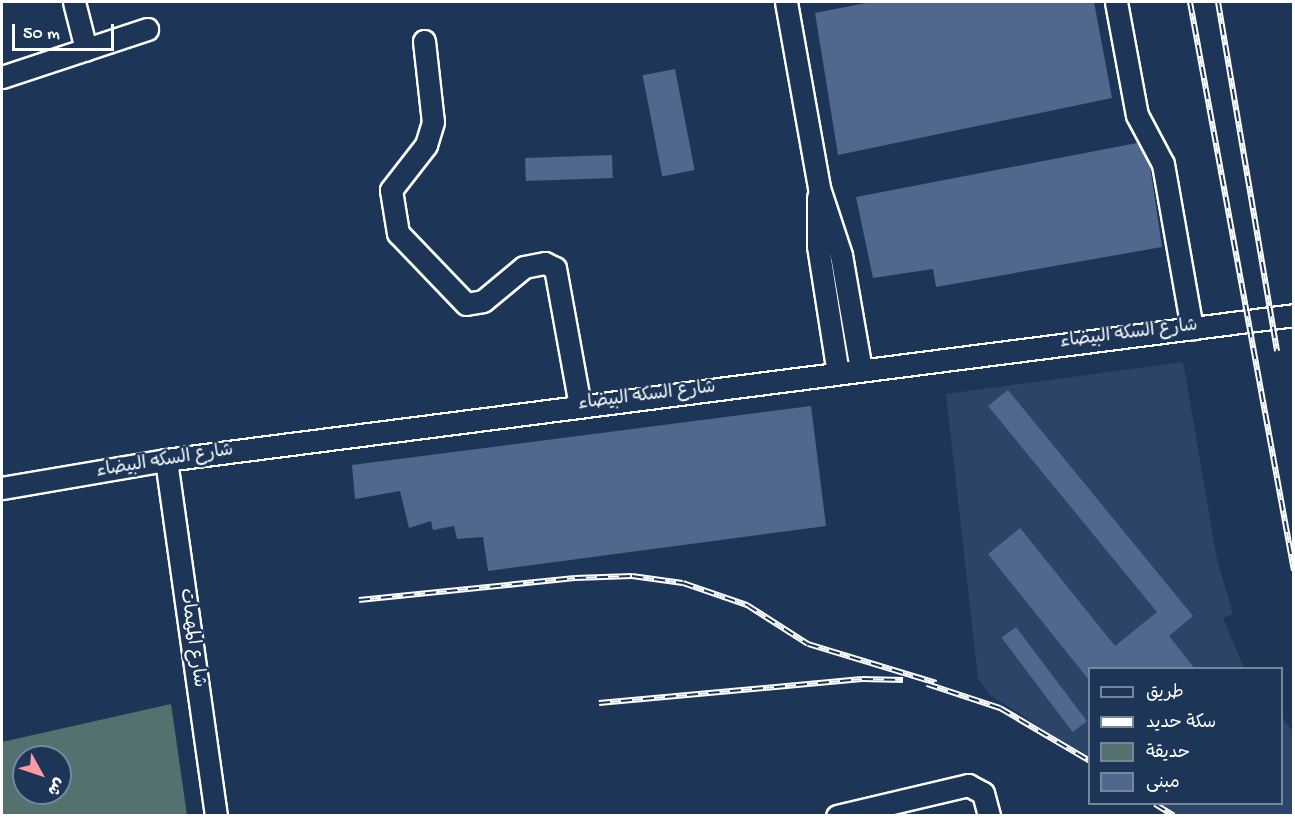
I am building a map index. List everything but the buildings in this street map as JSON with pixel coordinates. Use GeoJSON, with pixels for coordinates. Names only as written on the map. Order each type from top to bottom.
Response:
{"type":"FeatureCollection","features":[{"type":"Feature","properties":{"kind":"street"},"geometry":{"type":"LineString","coordinates":[[74,2],[86,49]]}},
{"type":"Feature","properties":{"kind":"street"},"geometry":{"type":"LineString","coordinates":[[786,2],[819,188],[841,255],[861,370]]}},
{"type":"Feature","properties":{"kind":"street"},"geometry":{"type":"LineString","coordinates":[[1116,2],[1137,115],[1163,164],[1192,328]]}},
{"type":"Feature","properties":{"kind":"street"},"geometry":{"type":"LineString","coordinates":[[2,77],[147,29]]}},
{"type":"Feature","properties":{"kind":"street"},"geometry":{"type":"LineString","coordinates":[[424,41],[434,122],[422,153],[391,190],[398,233],[466,304],[483,301],[524,267],[545,263],[555,268],[580,406]]}},
{"type":"Feature","properties":{"kind":"street"},"geometry":{"type":"LineString","coordinates":[[819,188],[818,246],[838,373]]}},
{"type":"Feature","properties":{"kind":"street","name":"شارع السكه البيضاء"},"geometry":{"type":"LineString","coordinates":[[2,488],[166,460],[1293,315]]}},
{"type":"Feature","properties":{"kind":"street","name":"شارع المهمات"},"geometry":{"type":"LineString","coordinates":[[166,460],[216,816]]}},
{"type":"Feature","properties":{"kind":"street"},"geometry":{"type":"LineString","coordinates":[[837,816],[968,785],[983,794],[989,816]]}},
{"type":"Feature","properties":{"kind":"shaded area"},"geometry":{"type":"Polygon","coordinates":[[[1183,362],[1217,559],[1233,614],[1223,618],[1244,667],[1088,667],[1088,758],[989,694],[978,678],[946,394],[1183,362]]]}},
{"type":"Feature","properties":{"kind":"shaded area"},"geometry":{"type":"Polygon","coordinates":[[[1283,718],[1293,732],[1293,815],[1177,815],[1160,805],[1283,805],[1283,718]]]}},
{"type":"Feature","properties":{"kind":"green space"},"geometry":{"type":"Polygon","coordinates":[[[171,704],[187,815],[2,815],[2,742],[171,704]]]}},
{"type":"Feature","properties":{"kind":"railway"},"geometry":{"type":"LineString","coordinates":[[1190,2],[1294,571]]}},
{"type":"Feature","properties":{"kind":"railway"},"geometry":{"type":"LineString","coordinates":[[1218,2],[1277,351]]}},
{"type":"Feature","properties":{"kind":"railway"},"geometry":{"type":"LineString","coordinates":[[359,600],[575,578],[632,576],[683,583],[747,605],[808,644],[936,683]]}},
{"type":"Feature","properties":{"kind":"railway"},"geometry":{"type":"LineString","coordinates":[[599,703],[862,679],[903,680]]}},
{"type":"Feature","properties":{"kind":"railway"},"geometry":{"type":"LineString","coordinates":[[927,684],[1000,708],[1088,760]]}},
{"type":"Feature","properties":{"kind":"railway"},"geometry":{"type":"LineString","coordinates":[[1157,805],[1174,816]]}}]}
